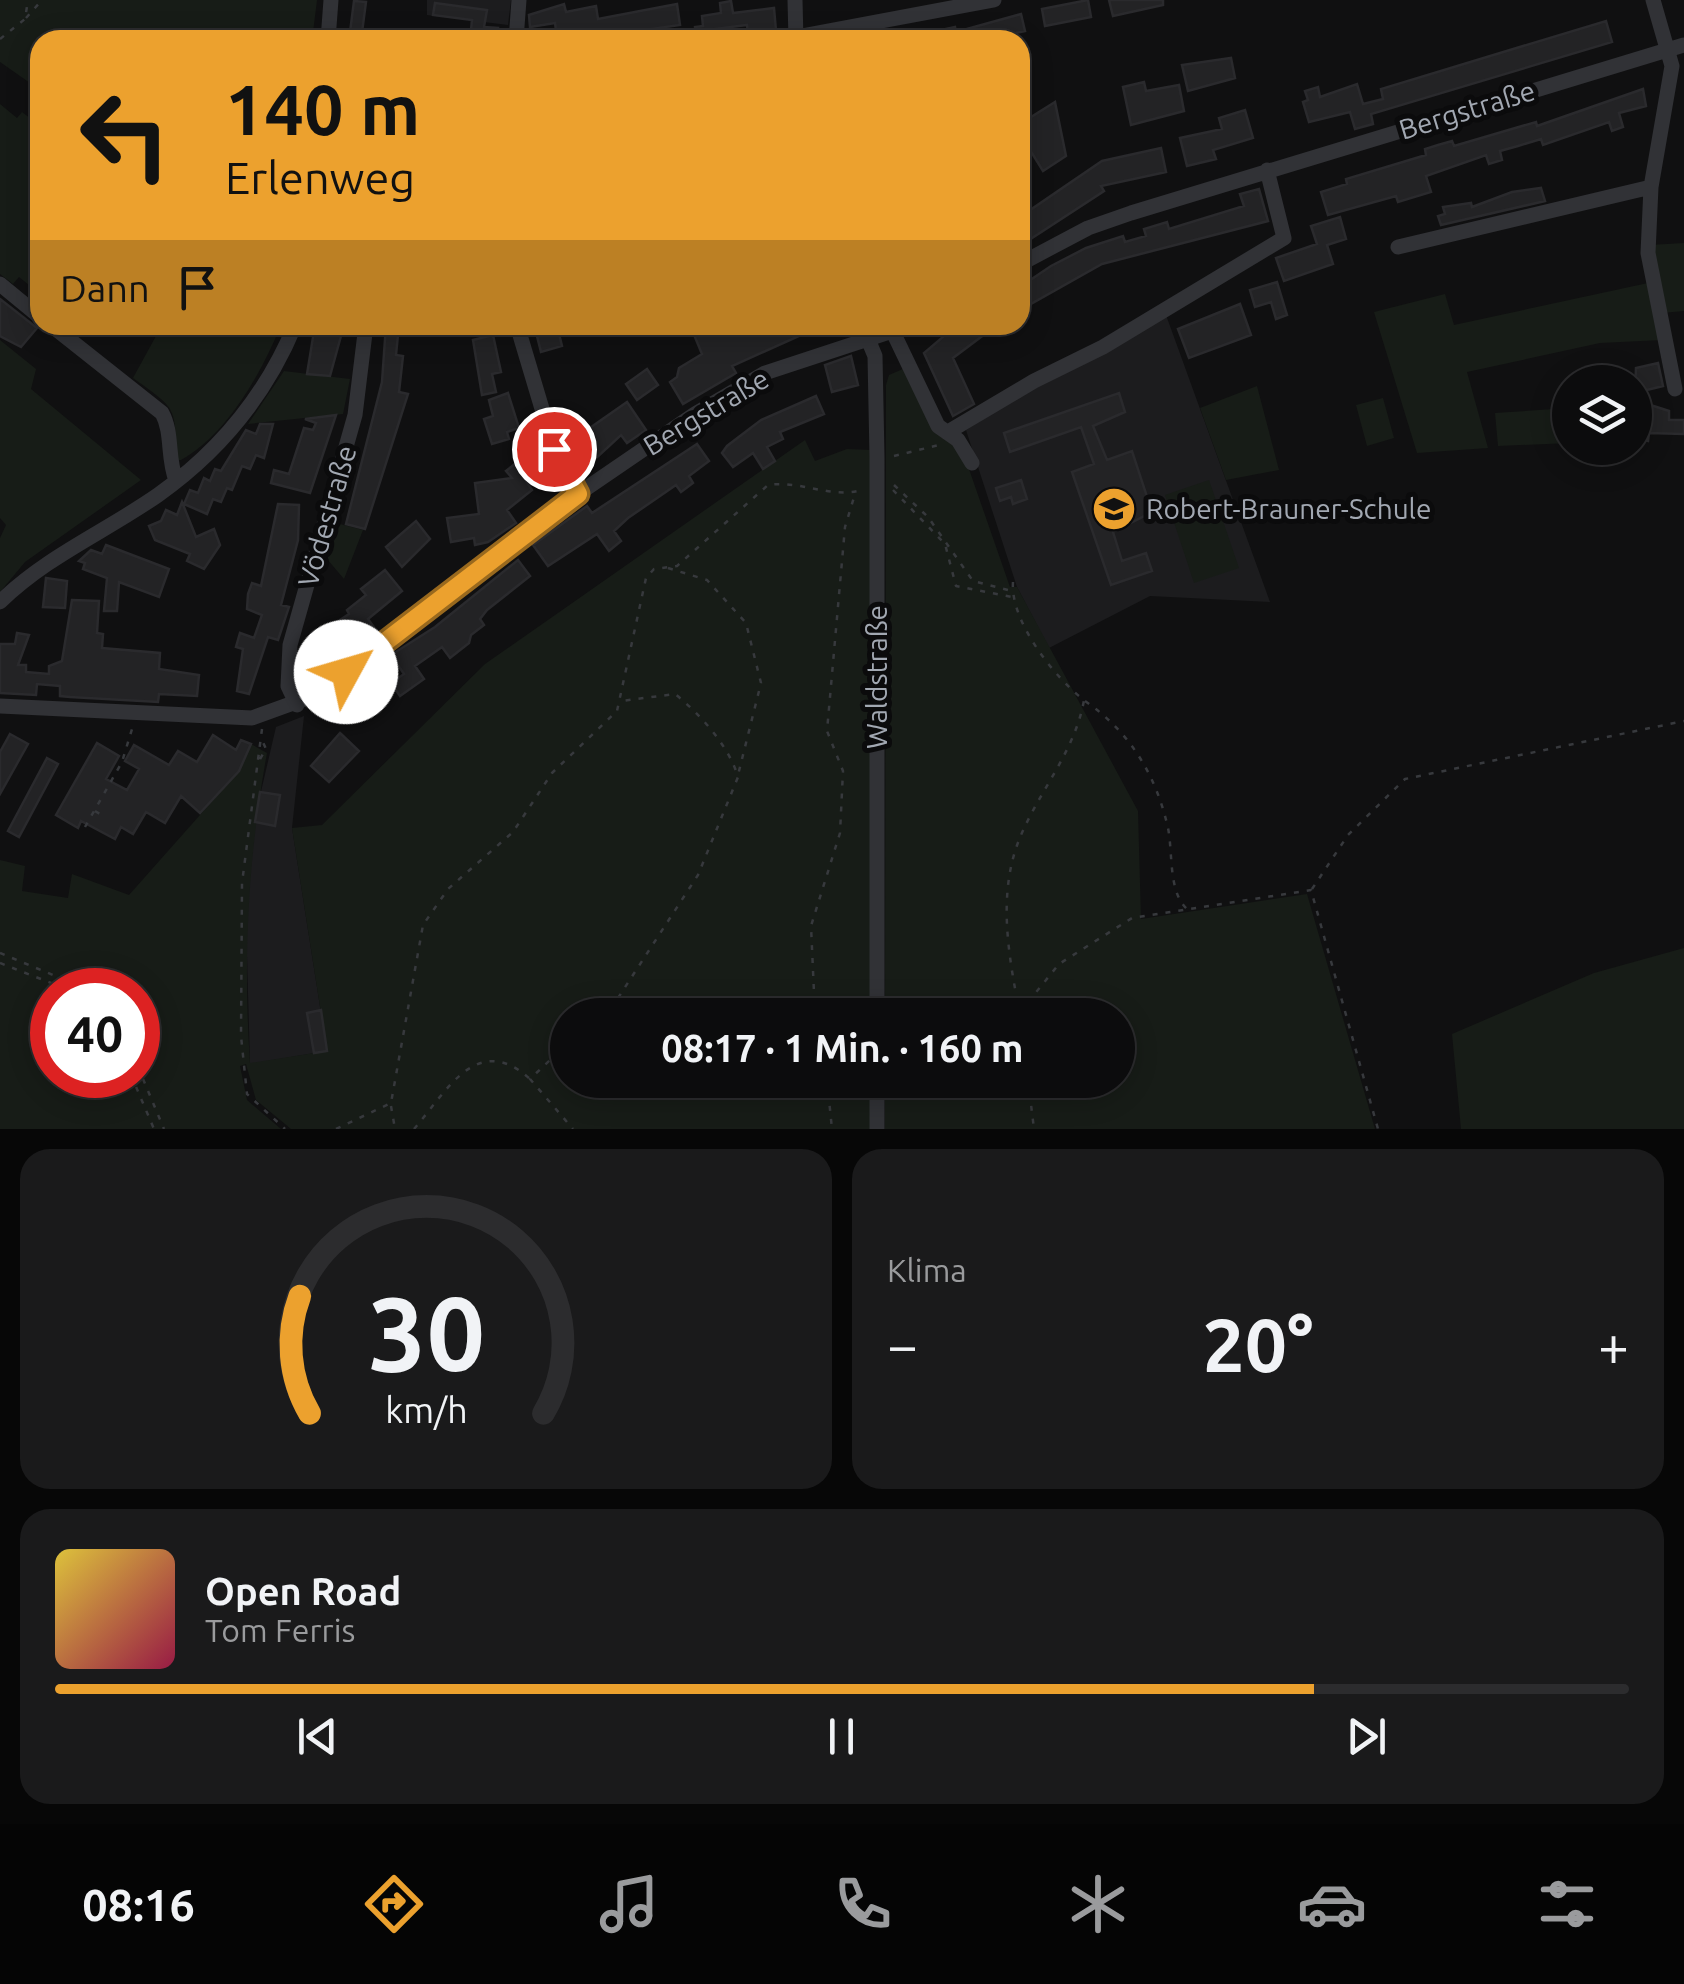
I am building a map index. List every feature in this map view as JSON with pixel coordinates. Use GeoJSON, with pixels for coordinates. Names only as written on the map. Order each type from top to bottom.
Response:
{"type":"FeatureCollection","features":[{"type":"Feature","properties":{"kind":"street"},"geometry":{"type":"LineString","coordinates":[[329,30],[331,0]]}},
{"type":"Feature","properties":{"kind":"street"},"geometry":{"type":"LineString","coordinates":[[517,30],[519,0]]}},
{"type":"Feature","properties":{"kind":"street"},"geometry":{"type":"LineString","coordinates":[[795,0],[796,30]]}},
{"type":"Feature","properties":{"kind":"street"},"geometry":{"type":"LineString","coordinates":[[842,30],[994,0]]}},
{"type":"Feature","properties":{"kind":"street"},"geometry":{"type":"LineString","coordinates":[[1652,0],[1672,66],[1652,186],[1648,253],[1676,389]]}},
{"type":"Feature","properties":{"kind":"street","name":"Bergstraße"},"geometry":{"type":"LineString","coordinates":[[1030,259],[1088,228],[1267,170],[1684,46]]}},
{"type":"Feature","properties":{"kind":"street"},"geometry":{"type":"LineString","coordinates":[[948,432],[1034,381],[1102,347],[1284,238],[1267,170]]}},
{"type":"Feature","properties":{"kind":"street"},"geometry":{"type":"LineString","coordinates":[[1398,247],[1652,186]]}},
{"type":"Feature","properties":{"kind":"street"},"geometry":{"type":"LineString","coordinates":[[0,284],[30,308]]}},
{"type":"Feature","properties":{"kind":"street"},"geometry":{"type":"LineString","coordinates":[[64,335],[162,413],[168,424],[167,458],[176,480]]}},
{"type":"Feature","properties":{"kind":"street"},"geometry":{"type":"LineString","coordinates":[[0,602],[50,559],[176,480],[209,454],[255,400],[290,335]]}},
{"type":"Feature","properties":{"kind":"street","name":"Vödestraße"},"geometry":{"type":"LineString","coordinates":[[298,705],[288,686],[290,646],[355,415],[365,335]]}},
{"type":"Feature","properties":{"kind":"street"},"geometry":{"type":"LineString","coordinates":[[520,335],[548,432],[578,494]]}},
{"type":"Feature","properties":{"kind":"street","name":"Bergstraße"},"geometry":{"type":"LineString","coordinates":[[298,705],[320,693],[578,494],[695,414],[765,373],[859,335]]}},
{"type":"Feature","properties":{"kind":"street","name":"Waldstraße"},"geometry":{"type":"LineString","coordinates":[[867,335],[875,356],[878,485],[877,998]]}},
{"type":"Feature","properties":{"kind":"street"},"geometry":{"type":"LineString","coordinates":[[893,335],[938,426],[964,446],[972,463]]}},
{"type":"Feature","properties":{"kind":"street"},"geometry":{"type":"LineString","coordinates":[[0,706],[264,717],[298,705]]}},
{"type":"Feature","properties":{"kind":"street"},"geometry":{"type":"LineString","coordinates":[[877,1098],[877,1129]]}},
{"type":"Feature","properties":{"kind":"path"},"geometry":{"type":"LineString","coordinates":[[25,19],[28,0]]}},
{"type":"Feature","properties":{"kind":"path"},"geometry":{"type":"LineString","coordinates":[[0,39],[42,0]]}},
{"type":"Feature","properties":{"kind":"path"},"geometry":{"type":"LineString","coordinates":[[877,458],[931,448],[942,443],[948,432]]}},
{"type":"Feature","properties":{"kind":"path"},"geometry":{"type":"LineString","coordinates":[[394,1129],[391,1103],[405,1004],[423,925],[448,889],[513,832],[552,773],[617,711],[642,590],[654,569],[682,561],[719,524],[768,485],[788,482],[855,492],[845,527],[827,731],[843,771],[840,833],[810,926],[813,998]]}},
{"type":"Feature","properties":{"kind":"path"},"geometry":{"type":"LineString","coordinates":[[878,485],[891,483],[928,517],[972,581],[1012,591]]}},
{"type":"Feature","properties":{"kind":"path"},"geometry":{"type":"LineString","coordinates":[[878,485],[903,498],[946,544],[956,586],[1012,597]]}},
{"type":"Feature","properties":{"kind":"path"},"geometry":{"type":"LineString","coordinates":[[618,998],[698,875],[738,777],[761,683],[746,623],[707,580],[665,566]]}},
{"type":"Feature","properties":{"kind":"path"},"geometry":{"type":"LineString","coordinates":[[1012,582],[1012,597],[1059,681],[1120,730],[1150,772],[1168,830],[1177,898],[1187,909]]}},
{"type":"Feature","properties":{"kind":"path"},"geometry":{"type":"LineString","coordinates":[[621,700],[675,694],[695,710],[734,765],[738,777]]}},
{"type":"Feature","properties":{"kind":"path"},"geometry":{"type":"LineString","coordinates":[[1016,998],[1008,962],[1009,879],[1020,838],[1048,791],[1084,700]]}},
{"type":"Feature","properties":{"kind":"path"},"geometry":{"type":"LineString","coordinates":[[85,826],[122,762],[132,714]]}},
{"type":"Feature","properties":{"kind":"path"},"geometry":{"type":"LineString","coordinates":[[264,717],[242,883],[241,1036],[247,1094],[284,1129]]}},
{"type":"Feature","properties":{"kind":"path"},"geometry":{"type":"LineString","coordinates":[[1032,998],[1059,964],[1132,918],[1311,890],[1348,835],[1406,778],[1684,722]]}},
{"type":"Feature","properties":{"kind":"path"},"geometry":{"type":"LineString","coordinates":[[259,760],[266,749],[261,739]]}},
{"type":"Feature","properties":{"kind":"path"},"geometry":{"type":"LineString","coordinates":[[94,810],[100,814],[104,808]]}},
{"type":"Feature","properties":{"kind":"path"},"geometry":{"type":"LineString","coordinates":[[1311,890],[1378,1129]]}},
{"type":"Feature","properties":{"kind":"path"},"geometry":{"type":"LineString","coordinates":[[0,953],[36,968]]}},
{"type":"Feature","properties":{"kind":"path"},"geometry":{"type":"LineString","coordinates":[[0,963],[30,975]]}},
{"type":"Feature","properties":{"kind":"path"},"geometry":{"type":"LineString","coordinates":[[414,1129],[467,1068],[486,1059],[502,1061],[530,1079],[573,1129]]}},
{"type":"Feature","properties":{"kind":"path"},"geometry":{"type":"LineString","coordinates":[[530,1079],[550,1060]]}},
{"type":"Feature","properties":{"kind":"path"},"geometry":{"type":"LineString","coordinates":[[141,1098],[154,1129]]}},
{"type":"Feature","properties":{"kind":"path"},"geometry":{"type":"LineString","coordinates":[[151,1098],[164,1129]]}},
{"type":"Feature","properties":{"kind":"path"},"geometry":{"type":"LineString","coordinates":[[829,1098],[832,1129]]}},
{"type":"Feature","properties":{"kind":"path"},"geometry":{"type":"LineString","coordinates":[[1030,1098],[1034,1129]]}},
{"type":"Feature","properties":{"kind":"path"},"geometry":{"type":"LineString","coordinates":[[336,1129],[391,1103]]}},
{"type":"Feature","properties":{"kind":"shaded area"},"geometry":{"type":"Polygon","coordinates":[[[0,0],[317,0],[313,30],[30,30],[30,83],[0,62],[0,0]]]}},
{"type":"Feature","properties":{"kind":"shaded area"},"geometry":{"type":"Polygon","coordinates":[[[427,0],[511,0],[508,25],[427,15],[427,0]]]}},
{"type":"Feature","properties":{"kind":"shaded area"},"geometry":{"type":"Polygon","coordinates":[[[0,104],[17,118],[22,112],[30,118],[30,286],[19,277],[13,284],[0,274],[0,104]]]}},
{"type":"Feature","properties":{"kind":"shaded area"},"geometry":{"type":"Polygon","coordinates":[[[1684,243],[1684,311],[1662,313],[1650,245],[1684,243]]]}},
{"type":"Feature","properties":{"kind":"shaded area"},"geometry":{"type":"Polygon","coordinates":[[[1648,283],[1662,340],[1600,343],[1467,372],[1488,448],[1417,453],[1374,312],[1445,294],[1454,325],[1648,283]]]}},
{"type":"Feature","properties":{"kind":"shaded area","name":"Robert-Brauner-Schule"},"geometry":{"type":"Polygon","coordinates":[[[1166,315],[1270,602],[1150,596],[1049,648],[1017,587],[966,430],[1166,315]]]}},
{"type":"Feature","properties":{"kind":"shaded area"},"geometry":{"type":"Polygon","coordinates":[[[157,335],[276,335],[253,382],[228,419],[181,460],[177,460],[171,411],[133,378],[157,335]]]}},
{"type":"Feature","properties":{"kind":"shaded area"},"geometry":{"type":"Polygon","coordinates":[[[0,340],[36,369],[31,389],[141,480],[25,562],[0,592],[0,538],[6,525],[0,518],[0,340]]]}},
{"type":"Feature","properties":{"kind":"shaded area"},"geometry":{"type":"Polygon","coordinates":[[[903,369],[933,430],[958,448],[1010,587],[1017,587],[1138,811],[1141,919],[1307,894],[1375,1129],[885,1129],[885,1098],[1135,1098],[1135,998],[885,998],[889,375],[903,369]]]}},
{"type":"Feature","properties":{"kind":"shaded area"},"geometry":{"type":"Polygon","coordinates":[[[284,371],[350,379],[343,414],[248,424],[284,371]]]}},
{"type":"Feature","properties":{"kind":"shaded area"},"geometry":{"type":"Polygon","coordinates":[[[1257,386],[1279,470],[1226,480],[1200,408],[1257,386]]]}},
{"type":"Feature","properties":{"kind":"shaded area"},"geometry":{"type":"Polygon","coordinates":[[[1383,398],[1394,438],[1367,446],[1356,405],[1383,398]]]}},
{"type":"Feature","properties":{"kind":"shaded area"},"geometry":{"type":"Polygon","coordinates":[[[1552,409],[1552,444],[1498,446],[1495,413],[1552,409]]]}},
{"type":"Feature","properties":{"kind":"shaded area"},"geometry":{"type":"Polygon","coordinates":[[[805,440],[815,461],[847,449],[871,450],[870,998],[550,998],[550,1098],[870,1098],[870,1129],[291,1129],[256,1100],[246,1064],[240,1066],[247,1100],[281,1129],[0,1129],[0,860],[25,866],[22,891],[68,898],[72,874],[129,895],[239,771],[251,744],[267,753],[249,908],[250,1063],[327,1051],[292,828],[322,825],[485,664],[805,440]]]}},
{"type":"Feature","properties":{"kind":"shaded area"},"geometry":{"type":"Polygon","coordinates":[[[1209,480],[1239,568],[1194,583],[1165,495],[1209,480]]]}},
{"type":"Feature","properties":{"kind":"shaded area"},"geometry":{"type":"Polygon","coordinates":[[[336,523],[363,530],[344,579],[327,559],[336,523]]]}},
{"type":"Feature","properties":{"kind":"shaded area"},"geometry":{"type":"Polygon","coordinates":[[[304,716],[292,828],[327,1051],[250,1064],[246,920],[256,813],[276,727],[304,716]]]}},
{"type":"Feature","properties":{"kind":"shaded area"},"geometry":{"type":"Polygon","coordinates":[[[1684,948],[1684,1129],[1461,1129],[1452,1034],[1594,973],[1684,948]]]}},
{"type":"Feature","properties":{"kind":"building"},"geometry":{"type":"Polygon","coordinates":[[[1088,0],[1091,17],[1045,26],[1042,9],[1088,0]]]}},
{"type":"Feature","properties":{"kind":"building"},"geometry":{"type":"Polygon","coordinates":[[[1109,0],[1163,0],[1163,5],[1113,16],[1109,0]]]}},
{"type":"Feature","properties":{"kind":"building"},"geometry":{"type":"Polygon","coordinates":[[[354,1],[366,2],[362,30],[350,30],[354,1]]]}},
{"type":"Feature","properties":{"kind":"building"},"geometry":{"type":"Polygon","coordinates":[[[731,1],[733,13],[774,8],[776,30],[748,30],[747,25],[695,30],[703,26],[702,16],[721,13],[720,3],[731,1]]]}},
{"type":"Feature","properties":{"kind":"building"},"geometry":{"type":"Polygon","coordinates":[[[435,3],[487,10],[484,27],[498,30],[471,30],[472,20],[433,15],[435,3]]]}},
{"type":"Feature","properties":{"kind":"building"},"geometry":{"type":"Polygon","coordinates":[[[564,4],[566,12],[596,6],[598,19],[677,4],[680,25],[645,30],[556,30],[555,23],[530,27],[529,15],[564,4]]]}},
{"type":"Feature","properties":{"kind":"building"},"geometry":{"type":"Polygon","coordinates":[[[1021,14],[1025,30],[963,30],[1021,14]]]}},
{"type":"Feature","properties":{"kind":"building"},"geometry":{"type":"Polygon","coordinates":[[[1606,21],[1612,42],[1371,114],[1373,124],[1355,129],[1350,112],[1309,122],[1303,102],[1308,100],[1305,91],[1318,87],[1320,97],[1357,84],[1363,104],[1383,99],[1381,89],[1606,21]]]}},
{"type":"Feature","properties":{"kind":"building"},"geometry":{"type":"Polygon","coordinates":[[[1231,58],[1235,78],[1188,91],[1182,65],[1231,58]]]}},
{"type":"Feature","properties":{"kind":"building"},"geometry":{"type":"Polygon","coordinates":[[[1144,82],[1146,91],[1179,85],[1184,111],[1131,125],[1123,87],[1144,82]]]}},
{"type":"Feature","properties":{"kind":"building"},"geometry":{"type":"Polygon","coordinates":[[[1643,89],[1646,106],[1619,113],[1623,127],[1612,131],[1609,122],[1543,145],[1541,139],[1500,151],[1502,160],[1489,164],[1486,155],[1426,176],[1431,192],[1398,202],[1396,196],[1328,215],[1321,192],[1347,184],[1346,179],[1426,155],[1425,149],[1438,145],[1452,141],[1454,146],[1536,122],[1537,126],[1643,89]]]}},
{"type":"Feature","properties":{"kind":"building"},"geometry":{"type":"Polygon","coordinates":[[[1055,102],[1066,156],[1043,171],[1030,150],[1030,118],[1055,102]]]}},
{"type":"Feature","properties":{"kind":"building"},"geometry":{"type":"Polygon","coordinates":[[[1245,110],[1253,138],[1213,150],[1216,159],[1187,166],[1180,138],[1222,129],[1219,118],[1245,110]]]}},
{"type":"Feature","properties":{"kind":"building"},"geometry":{"type":"Polygon","coordinates":[[[1161,148],[1166,172],[1101,186],[1104,191],[1030,239],[1030,210],[1102,161],[1161,148]]]}},
{"type":"Feature","properties":{"kind":"building"},"geometry":{"type":"Polygon","coordinates":[[[1541,188],[1545,201],[1441,225],[1438,216],[1445,214],[1443,207],[1471,203],[1472,207],[1512,192],[1541,188]]]}},
{"type":"Feature","properties":{"kind":"building"},"geometry":{"type":"Polygon","coordinates":[[[1259,189],[1268,221],[1102,264],[1030,304],[1030,280],[1051,266],[1086,248],[1123,236],[1125,242],[1146,236],[1144,229],[1167,222],[1169,229],[1244,206],[1240,194],[1259,189]]]}},
{"type":"Feature","properties":{"kind":"building"},"geometry":{"type":"Polygon","coordinates":[[[1340,217],[1346,239],[1327,245],[1333,264],[1284,281],[1276,258],[1317,244],[1311,226],[1340,217]]]}},
{"type":"Feature","properties":{"kind":"building"},"geometry":{"type":"Polygon","coordinates":[[[1277,282],[1287,315],[1276,319],[1271,302],[1255,307],[1250,290],[1277,282]]]}},
{"type":"Feature","properties":{"kind":"building"},"geometry":{"type":"Polygon","coordinates":[[[0,299],[30,323],[31,335],[21,347],[0,336],[0,299]]]}},
{"type":"Feature","properties":{"kind":"building"},"geometry":{"type":"Polygon","coordinates":[[[1240,304],[1251,335],[1189,358],[1178,329],[1240,304]]]}},
{"type":"Feature","properties":{"kind":"building"},"geometry":{"type":"Polygon","coordinates":[[[313,335],[341,335],[330,376],[307,374],[313,335]]]}},
{"type":"Feature","properties":{"kind":"building"},"geometry":{"type":"Polygon","coordinates":[[[385,335],[398,335],[396,355],[403,356],[399,392],[408,394],[365,529],[346,524],[382,382],[385,335]]]}},
{"type":"Feature","properties":{"kind":"building"},"geometry":{"type":"Polygon","coordinates":[[[493,335],[501,372],[492,374],[496,392],[482,395],[473,340],[493,335]]]}},
{"type":"Feature","properties":{"kind":"building"},"geometry":{"type":"Polygon","coordinates":[[[537,335],[559,335],[562,346],[541,352],[537,335]]]}},
{"type":"Feature","properties":{"kind":"building"},"geometry":{"type":"Polygon","coordinates":[[[694,335],[801,335],[732,366],[736,373],[683,404],[670,382],[677,377],[679,368],[702,354],[694,335]]]}},
{"type":"Feature","properties":{"kind":"building"},"geometry":{"type":"Polygon","coordinates":[[[945,335],[984,335],[953,358],[974,404],[953,416],[924,353],[945,335]]]}},
{"type":"Feature","properties":{"kind":"building"},"geometry":{"type":"Polygon","coordinates":[[[851,356],[858,385],[832,392],[825,365],[851,356]]]}},
{"type":"Feature","properties":{"kind":"building"},"geometry":{"type":"Polygon","coordinates":[[[1658,363],[1663,386],[1652,389],[1649,365],[1658,363]]]}},
{"type":"Feature","properties":{"kind":"building"},"geometry":{"type":"Polygon","coordinates":[[[647,369],[658,385],[637,400],[626,384],[647,369]]]}},
{"type":"Feature","properties":{"kind":"building"},"geometry":{"type":"Polygon","coordinates":[[[508,393],[519,428],[507,432],[509,439],[492,444],[484,419],[493,416],[489,400],[508,393]]]}},
{"type":"Feature","properties":{"kind":"building"},"geometry":{"type":"Polygon","coordinates":[[[1119,393],[1125,412],[1093,426],[1107,460],[1132,451],[1152,512],[1113,532],[1122,561],[1146,553],[1152,571],[1111,585],[1072,472],[1094,464],[1081,427],[1010,452],[1004,433],[1119,393]]]}},
{"type":"Feature","properties":{"kind":"building"},"geometry":{"type":"Polygon","coordinates":[[[816,396],[824,414],[780,432],[783,439],[767,447],[775,461],[763,469],[753,453],[733,467],[722,453],[761,420],[816,396]]]}},
{"type":"Feature","properties":{"kind":"building"},"geometry":{"type":"Polygon","coordinates":[[[627,402],[646,430],[627,443],[621,435],[593,461],[581,445],[571,449],[562,427],[578,417],[584,432],[627,402]]]}},
{"type":"Feature","properties":{"kind":"building"},"geometry":{"type":"Polygon","coordinates":[[[1652,406],[1669,411],[1669,420],[1684,420],[1684,434],[1652,433],[1652,406]]]}},
{"type":"Feature","properties":{"kind":"building"},"geometry":{"type":"Polygon","coordinates":[[[336,415],[310,493],[271,483],[274,470],[289,474],[304,428],[313,430],[316,423],[305,419],[336,415]]]}},
{"type":"Feature","properties":{"kind":"building"},"geometry":{"type":"Polygon","coordinates":[[[260,424],[273,424],[264,458],[256,455],[250,469],[242,466],[232,490],[227,488],[221,502],[213,499],[207,514],[184,504],[190,490],[198,493],[204,478],[210,481],[215,469],[221,471],[246,430],[256,434],[260,424]]]}},
{"type":"Feature","properties":{"kind":"building"},"geometry":{"type":"Polygon","coordinates":[[[697,444],[709,461],[689,476],[693,483],[681,492],[676,485],[628,518],[614,531],[621,541],[609,551],[597,534],[548,566],[533,545],[587,506],[592,513],[697,444]]]}},
{"type":"Feature","properties":{"kind":"building"},"geometry":{"type":"Polygon","coordinates":[[[532,450],[544,467],[526,481],[532,490],[507,510],[516,523],[488,542],[475,545],[474,538],[451,542],[447,518],[479,514],[475,483],[512,478],[506,471],[532,450]]]}},
{"type":"Feature","properties":{"kind":"building"},"geometry":{"type":"Polygon","coordinates":[[[1021,480],[1027,499],[1013,504],[1011,497],[1000,501],[996,488],[1021,480]]]}},
{"type":"Feature","properties":{"kind":"building"},"geometry":{"type":"Polygon","coordinates":[[[182,502],[196,537],[214,529],[220,545],[204,569],[187,561],[190,554],[155,540],[149,526],[161,521],[166,510],[177,515],[182,502]]]}},
{"type":"Feature","properties":{"kind":"building"},"geometry":{"type":"Polygon","coordinates":[[[278,504],[299,505],[298,540],[281,605],[289,607],[278,640],[268,637],[249,694],[237,691],[243,649],[236,647],[240,633],[254,638],[262,615],[247,609],[248,594],[252,583],[261,586],[278,504]]]}},
{"type":"Feature","properties":{"kind":"building"},"geometry":{"type":"Polygon","coordinates":[[[416,521],[430,539],[402,567],[386,547],[416,521]]]}},
{"type":"Feature","properties":{"kind":"building"},"geometry":{"type":"Polygon","coordinates":[[[106,545],[169,569],[159,597],[119,582],[117,611],[104,611],[107,578],[83,569],[85,563],[79,561],[91,550],[102,554],[106,545]]]}},
{"type":"Feature","properties":{"kind":"building"},"geometry":{"type":"Polygon","coordinates":[[[518,560],[530,576],[487,610],[480,619],[484,625],[450,658],[442,647],[415,666],[424,679],[400,696],[391,683],[404,674],[391,655],[435,627],[518,560]]]}},
{"type":"Feature","properties":{"kind":"building"},"geometry":{"type":"Polygon","coordinates":[[[385,570],[402,591],[368,619],[376,630],[339,659],[325,640],[331,636],[326,629],[349,614],[347,610],[366,595],[361,589],[385,570]]]}},
{"type":"Feature","properties":{"kind":"building"},"geometry":{"type":"Polygon","coordinates":[[[46,578],[67,581],[65,608],[43,607],[46,578]]]}},
{"type":"Feature","properties":{"kind":"building"},"geometry":{"type":"Polygon","coordinates":[[[72,600],[99,601],[97,633],[103,634],[102,648],[160,653],[159,669],[199,675],[197,696],[159,694],[158,702],[70,697],[60,696],[60,686],[37,684],[36,695],[0,693],[0,644],[15,644],[17,633],[29,635],[18,665],[26,665],[26,672],[49,674],[49,666],[62,661],[72,600]]]}},
{"type":"Feature","properties":{"kind":"building"},"geometry":{"type":"Polygon","coordinates":[[[371,671],[383,686],[358,706],[346,690],[371,671]]]}},
{"type":"Feature","properties":{"kind":"building"},"geometry":{"type":"Polygon","coordinates":[[[340,733],[359,751],[329,782],[311,766],[340,733]]]}},
{"type":"Feature","properties":{"kind":"building"},"geometry":{"type":"Polygon","coordinates":[[[10,734],[28,744],[0,794],[0,752],[10,734]]]}},
{"type":"Feature","properties":{"kind":"building"},"geometry":{"type":"Polygon","coordinates":[[[213,735],[236,750],[241,740],[251,744],[239,771],[200,813],[181,796],[165,823],[146,812],[133,834],[121,827],[115,839],[81,821],[78,828],[56,815],[97,743],[119,756],[106,779],[127,790],[139,769],[125,761],[134,745],[169,765],[178,751],[197,762],[213,735]]]}},
{"type":"Feature","properties":{"kind":"building"},"geometry":{"type":"Polygon","coordinates":[[[47,758],[58,764],[19,837],[8,831],[47,758]]]}},
{"type":"Feature","properties":{"kind":"building"},"geometry":{"type":"Polygon","coordinates":[[[260,792],[280,795],[275,826],[255,822],[260,792]]]}},
{"type":"Feature","properties":{"kind":"building"},"geometry":{"type":"Polygon","coordinates":[[[321,1010],[327,1051],[314,1053],[307,1013],[321,1010]]]}},
{"type":"Feature","properties":{"kind":"place","name":"Robert-Brauner-Schule"},"geometry":{"type":"Point","coordinates":[1114,509]}},
{"type":"Feature","properties":{"kind":"route"},"geometry":{"type":"LineString","coordinates":[[346,672],[578,494],[554,449]]}}]}
